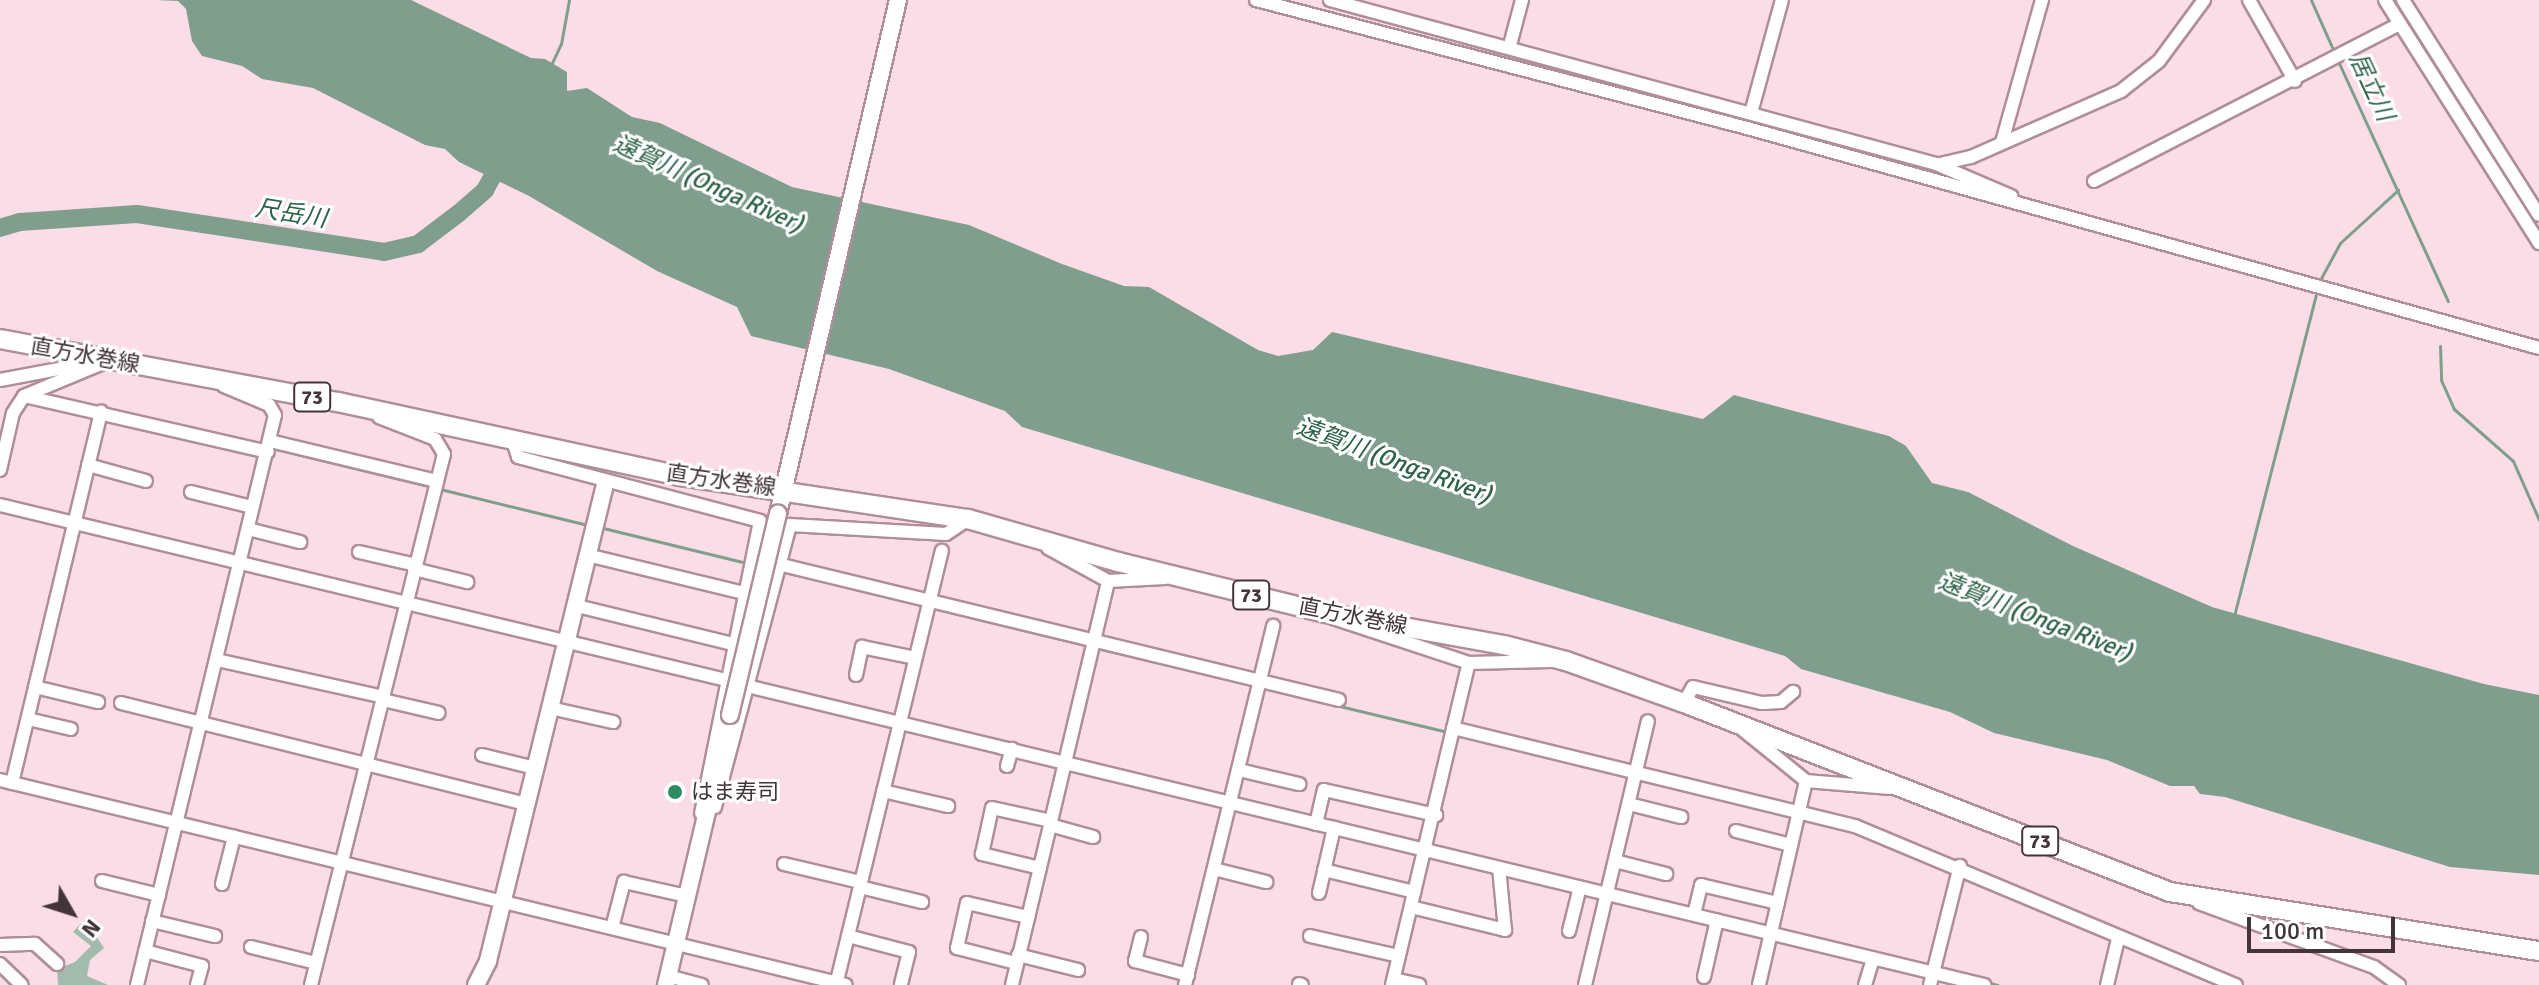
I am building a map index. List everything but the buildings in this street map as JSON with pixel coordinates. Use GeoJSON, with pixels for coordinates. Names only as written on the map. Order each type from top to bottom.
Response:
{"type":"FeatureCollection","features":[{"type":"Feature","properties":{"kind":"main road","name":"直方水巻線"},"geometry":{"type":"LineString","coordinates":[[0,339],[369,408],[679,476],[786,484],[968,519],[1176,578],[1326,613],[1441,631],[1566,661],[1684,703],[2170,892],[2539,951]]}},
{"type":"Feature","properties":{"kind":"street"},"geometry":{"type":"LineString","coordinates":[[702,985],[667,981],[898,0]]}},
{"type":"Feature","properties":{"kind":"street"},"geometry":{"type":"LineString","coordinates":[[1256,0],[2025,204],[2539,348]]}},
{"type":"Feature","properties":{"kind":"street"},"geometry":{"type":"LineString","coordinates":[[1330,0],[1510,45],[1936,164],[1987,182],[2025,204]]}},
{"type":"Feature","properties":{"kind":"street"},"geometry":{"type":"LineString","coordinates":[[1389,15],[1393,0]]}},
{"type":"Feature","properties":{"kind":"street"},"geometry":{"type":"LineString","coordinates":[[1510,45],[1522,0]]}},
{"type":"Feature","properties":{"kind":"street"},"geometry":{"type":"LineString","coordinates":[[1751,113],[1782,0]]}},
{"type":"Feature","properties":{"kind":"street"},"geometry":{"type":"LineString","coordinates":[[2002,142],[2042,0]]}},
{"type":"Feature","properties":{"kind":"street"},"geometry":{"type":"LineString","coordinates":[[1936,164],[1957,162],[2121,91],[2159,61],[2204,0]]}},
{"type":"Feature","properties":{"kind":"street"},"geometry":{"type":"LineString","coordinates":[[2249,0],[2295,81]]}},
{"type":"Feature","properties":{"kind":"street"},"geometry":{"type":"LineString","coordinates":[[2385,0],[2398,25],[2539,243]]}},
{"type":"Feature","properties":{"kind":"street"},"geometry":{"type":"LineString","coordinates":[[2396,0],[2398,25]]}},
{"type":"Feature","properties":{"kind":"street"},"geometry":{"type":"LineString","coordinates":[[2403,0],[2539,215]]}},
{"type":"Feature","properties":{"kind":"street"},"geometry":{"type":"LineString","coordinates":[[2094,181],[2131,165],[2145,151],[2179,142],[2398,25]]}},
{"type":"Feature","properties":{"kind":"street"},"geometry":{"type":"LineString","coordinates":[[0,380],[110,360]]}},
{"type":"Feature","properties":{"kind":"street"},"geometry":{"type":"LineString","coordinates":[[0,470],[13,413],[24,396],[110,360]]}},
{"type":"Feature","properties":{"kind":"street"},"geometry":{"type":"LineString","coordinates":[[139,985],[200,722],[269,447],[275,409],[206,376]]}},
{"type":"Feature","properties":{"kind":"street"},"geometry":{"type":"LineString","coordinates":[[24,396],[436,485]]}},
{"type":"Feature","properties":{"kind":"street"},"geometry":{"type":"LineString","coordinates":[[311,985],[444,454],[435,439],[385,420],[369,408]]}},
{"type":"Feature","properties":{"kind":"street"},"geometry":{"type":"LineString","coordinates":[[101,411],[28,719],[6,782],[840,984],[848,936],[942,551]]}},
{"type":"Feature","properties":{"kind":"street"},"geometry":{"type":"LineString","coordinates":[[512,438],[518,457],[605,483],[760,521],[701,805],[700,838]]}},
{"type":"Feature","properties":{"kind":"street"},"geometry":{"type":"LineString","coordinates":[[88,465],[146,481]]}},
{"type":"Feature","properties":{"kind":"street"},"geometry":{"type":"LineString","coordinates":[[476,985],[488,961],[570,639],[605,483]]}},
{"type":"Feature","properties":{"kind":"street"},"geometry":{"type":"LineString","coordinates":[[191,492],[252,507]]}},
{"type":"Feature","properties":{"kind":"street"},"geometry":{"type":"LineString","coordinates":[[0,505],[75,520],[726,676]]}},
{"type":"Feature","properties":{"kind":"street"},"geometry":{"type":"LineString","coordinates":[[700,838],[725,778],[752,683],[790,525],[946,534],[968,519]]}},
{"type":"Feature","properties":{"kind":"street"},"geometry":{"type":"LineString","coordinates":[[248,529],[300,542]]}},
{"type":"Feature","properties":{"kind":"street"},"geometry":{"type":"LineString","coordinates":[[1028,537],[1108,581],[1176,578]]}},
{"type":"Feature","properties":{"kind":"street"},"geometry":{"type":"LineString","coordinates":[[359,552],[467,582]]}},
{"type":"Feature","properties":{"kind":"street"},"geometry":{"type":"LineString","coordinates":[[587,555],[744,593]]}},
{"type":"Feature","properties":{"kind":"street"},"geometry":{"type":"LineString","coordinates":[[781,569],[1259,685],[1339,700]]}},
{"type":"Feature","properties":{"kind":"street"},"geometry":{"type":"LineString","coordinates":[[1012,985],[1108,581]]}},
{"type":"Feature","properties":{"kind":"street"},"geometry":{"type":"LineString","coordinates":[[577,606],[733,644]]}},
{"type":"Feature","properties":{"kind":"street"},"geometry":{"type":"LineString","coordinates":[[1326,613],[1380,638],[1469,663],[1566,661]]}},
{"type":"Feature","properties":{"kind":"street"},"geometry":{"type":"LineString","coordinates":[[1141,937],[1135,961],[1186,980],[1273,626]]}},
{"type":"Feature","properties":{"kind":"street"},"geometry":{"type":"LineString","coordinates":[[856,675],[862,647],[915,658]]}},
{"type":"Feature","properties":{"kind":"street"},"geometry":{"type":"LineString","coordinates":[[217,660],[439,713]]}},
{"type":"Feature","properties":{"kind":"street"},"geometry":{"type":"LineString","coordinates":[[1419,985],[1393,982],[1436,815],[1469,663]]}},
{"type":"Feature","properties":{"kind":"street"},"geometry":{"type":"LineString","coordinates":[[752,683],[1984,985]]}},
{"type":"Feature","properties":{"kind":"street"},"geometry":{"type":"LineString","coordinates":[[35,687],[98,702]]}},
{"type":"Feature","properties":{"kind":"street"},"geometry":{"type":"LineString","coordinates":[[1684,703],[1693,687],[1762,703],[1781,702],[1793,692]]}},
{"type":"Feature","properties":{"kind":"street"},"geometry":{"type":"LineString","coordinates":[[121,703],[527,804]]}},
{"type":"Feature","properties":{"kind":"street"},"geometry":{"type":"LineString","coordinates":[[550,708],[613,722]]}},
{"type":"Feature","properties":{"kind":"street"},"geometry":{"type":"LineString","coordinates":[[28,719],[71,729]]}},
{"type":"Feature","properties":{"kind":"street"},"geometry":{"type":"LineString","coordinates":[[1585,985],[1648,721]]}},
{"type":"Feature","properties":{"kind":"street"},"geometry":{"type":"LineString","coordinates":[[1734,723],[1806,781],[1910,790]]}},
{"type":"Feature","properties":{"kind":"street"},"geometry":{"type":"LineString","coordinates":[[1452,732],[1799,811],[1959,870],[2118,939],[2236,985]]}},
{"type":"Feature","properties":{"kind":"street"},"geometry":{"type":"LineString","coordinates":[[1007,766],[1012,749]]}},
{"type":"Feature","properties":{"kind":"street"},"geometry":{"type":"LineString","coordinates":[[482,755],[535,768]]}},
{"type":"Feature","properties":{"kind":"street"},"geometry":{"type":"LineString","coordinates":[[1239,770],[1299,784]]}},
{"type":"Feature","properties":{"kind":"street"},"geometry":{"type":"LineString","coordinates":[[1759,985],[1806,781]]}},
{"type":"Feature","properties":{"kind":"street"},"geometry":{"type":"LineString","coordinates":[[1317,820],[1324,790],[1436,815]]}},
{"type":"Feature","properties":{"kind":"street"},"geometry":{"type":"LineString","coordinates":[[883,791],[948,806]]}},
{"type":"Feature","properties":{"kind":"street"},"geometry":{"type":"LineString","coordinates":[[1629,804],[1681,817]]}},
{"type":"Feature","properties":{"kind":"street"},"geometry":{"type":"LineString","coordinates":[[1040,868],[982,854],[992,808],[1093,837]]}},
{"type":"Feature","properties":{"kind":"street"},"geometry":{"type":"LineString","coordinates":[[1319,893],[1334,828]]}},
{"type":"Feature","properties":{"kind":"street"},"geometry":{"type":"LineString","coordinates":[[1736,831],[1791,845]]}},
{"type":"Feature","properties":{"kind":"street"},"geometry":{"type":"LineString","coordinates":[[222,884],[234,837]]}},
{"type":"Feature","properties":{"kind":"street"},"geometry":{"type":"LineString","coordinates":[[1615,861],[1666,874]]}},
{"type":"Feature","properties":{"kind":"street"},"geometry":{"type":"LineString","coordinates":[[784,864],[922,902]]}},
{"type":"Feature","properties":{"kind":"street"},"geometry":{"type":"LineString","coordinates":[[1411,907],[1505,930],[1499,868]]}},
{"type":"Feature","properties":{"kind":"street"},"geometry":{"type":"LineString","coordinates":[[1214,869],[1266,882]]}},
{"type":"Feature","properties":{"kind":"street"},"geometry":{"type":"LineString","coordinates":[[1324,870],[1414,892]]}},
{"type":"Feature","properties":{"kind":"street"},"geometry":{"type":"LineString","coordinates":[[1932,974],[1959,870]]}},
{"type":"Feature","properties":{"kind":"street"},"geometry":{"type":"LineString","coordinates":[[102,881],[159,895]]}},
{"type":"Feature","properties":{"kind":"street"},"geometry":{"type":"LineString","coordinates":[[612,928],[624,882],[687,896]]}},
{"type":"Feature","properties":{"kind":"street"},"geometry":{"type":"LineString","coordinates":[[1695,912],[1701,885],[1778,903]]}},
{"type":"Feature","properties":{"kind":"street"},"geometry":{"type":"LineString","coordinates":[[1569,931],[1580,887]]}},
{"type":"Feature","properties":{"kind":"street"},"geometry":{"type":"LineString","coordinates":[[2170,892],[2374,967],[2399,985]]}},
{"type":"Feature","properties":{"kind":"street"},"geometry":{"type":"LineString","coordinates":[[1028,917],[967,903],[957,948],[1078,969]]}},
{"type":"Feature","properties":{"kind":"street"},"geometry":{"type":"LineString","coordinates":[[1704,977],[1717,920]]}},
{"type":"Feature","properties":{"kind":"street"},"geometry":{"type":"LineString","coordinates":[[152,921],[215,936]]}},
{"type":"Feature","properties":{"kind":"street"},"geometry":{"type":"LineString","coordinates":[[848,936],[909,952],[901,985]]}},
{"type":"Feature","properties":{"kind":"street"},"geometry":{"type":"LineString","coordinates":[[1310,936],[1399,956]]}},
{"type":"Feature","properties":{"kind":"street"},"geometry":{"type":"LineString","coordinates":[[2107,985],[2118,939]]}},
{"type":"Feature","properties":{"kind":"street"},"geometry":{"type":"LineString","coordinates":[[0,945],[35,944],[57,964]]}},
{"type":"Feature","properties":{"kind":"street"},"geometry":{"type":"LineString","coordinates":[[251,947],[316,963]]}},
{"type":"Feature","properties":{"kind":"street"},"geometry":{"type":"LineString","coordinates":[[145,951],[202,966],[197,985]]}},
{"type":"Feature","properties":{"kind":"street"},"geometry":{"type":"LineString","coordinates":[[1865,985],[1873,958]]}},
{"type":"Feature","properties":{"kind":"street"},"geometry":{"type":"LineString","coordinates":[[0,964],[22,985]]}},
{"type":"Feature","properties":{"kind":"shaded area"},"geometry":{"type":"Polygon","coordinates":[[[85,919],[104,948],[90,960],[87,976],[108,985],[58,985],[57,969],[75,962],[91,946],[73,932],[85,919]]]}},
{"type":"Feature","properties":{"kind":"water","name":"遠賀川 (Onga River)"},"geometry":{"type":"Polygon","coordinates":[[[157,0],[411,0],[531,58],[545,59],[567,72],[567,91],[587,88],[632,117],[660,123],[792,187],[969,225],[1124,286],[1149,287],[1258,350],[1278,356],[1313,350],[1332,332],[1703,419],[1734,395],[1889,436],[1906,446],[1932,483],[1968,492],[2073,546],[2212,607],[2484,684],[2539,695],[2539,875],[2450,867],[2225,797],[2200,794],[2194,786],[2170,786],[2107,760],[1994,733],[1950,712],[1801,669],[1785,656],[1022,427],[1005,411],[889,369],[751,336],[737,307],[657,271],[529,196],[459,162],[445,149],[425,145],[313,88],[262,79],[242,66],[202,56],[192,41],[186,9],[178,1],[157,0]]]}},
{"type":"Feature","properties":{"kind":"waterway"},"geometry":{"type":"LineString","coordinates":[[551,65],[561,44],[569,0]]}},
{"type":"Feature","properties":{"kind":"waterway","name":"居立川"},"geometry":{"type":"LineString","coordinates":[[2311,0],[2335,54]]}},
{"type":"Feature","properties":{"kind":"waterway","name":"居立川"},"geometry":{"type":"LineString","coordinates":[[2338,61],[2448,301]]}},
{"type":"Feature","properties":{"kind":"waterway","name":"尺岳川"},"geometry":{"type":"LineString","coordinates":[[0,228],[20,222],[137,214],[384,252],[418,244],[459,213],[485,190],[502,159]]}},
{"type":"Feature","properties":{"kind":"waterway"},"geometry":{"type":"LineString","coordinates":[[2319,282],[2340,243],[2398,190]]}},
{"type":"Feature","properties":{"kind":"waterway"},"geometry":{"type":"LineString","coordinates":[[2234,616],[2317,290]]}},
{"type":"Feature","properties":{"kind":"waterway"},"geometry":{"type":"LineString","coordinates":[[2440,346],[2441,380],[2454,409],[2513,461],[2539,520]]}},
{"type":"Feature","properties":{"kind":"waterway"},"geometry":{"type":"LineString","coordinates":[[51,395],[156,420]]}},
{"type":"Feature","properties":{"kind":"waterway"},"geometry":{"type":"LineString","coordinates":[[272,448],[432,487]]}},
{"type":"Feature","properties":{"kind":"waterway"},"geometry":{"type":"LineString","coordinates":[[440,489],[588,525]]}},
{"type":"Feature","properties":{"kind":"waterway"},"geometry":{"type":"LineString","coordinates":[[599,527],[747,563]]}},
{"type":"Feature","properties":{"kind":"waterway"},"geometry":{"type":"LineString","coordinates":[[782,571],[926,606]]}},
{"type":"Feature","properties":{"kind":"waterway"},"geometry":{"type":"LineString","coordinates":[[933,608],[1089,646]]}},
{"type":"Feature","properties":{"kind":"waterway"},"geometry":{"type":"LineString","coordinates":[[1097,648],[1252,685]]}},
{"type":"Feature","properties":{"kind":"waterway"},"geometry":{"type":"LineString","coordinates":[[1260,687],[1447,732]]}},
{"type":"Feature","properties":{"kind":"waterway"},"geometry":{"type":"LineString","coordinates":[[1986,982],[1998,985]]}},
{"type":"Feature","properties":{"kind":"place","name":"はま寿司"},"geometry":{"type":"Point","coordinates":[675,792]}}]}
